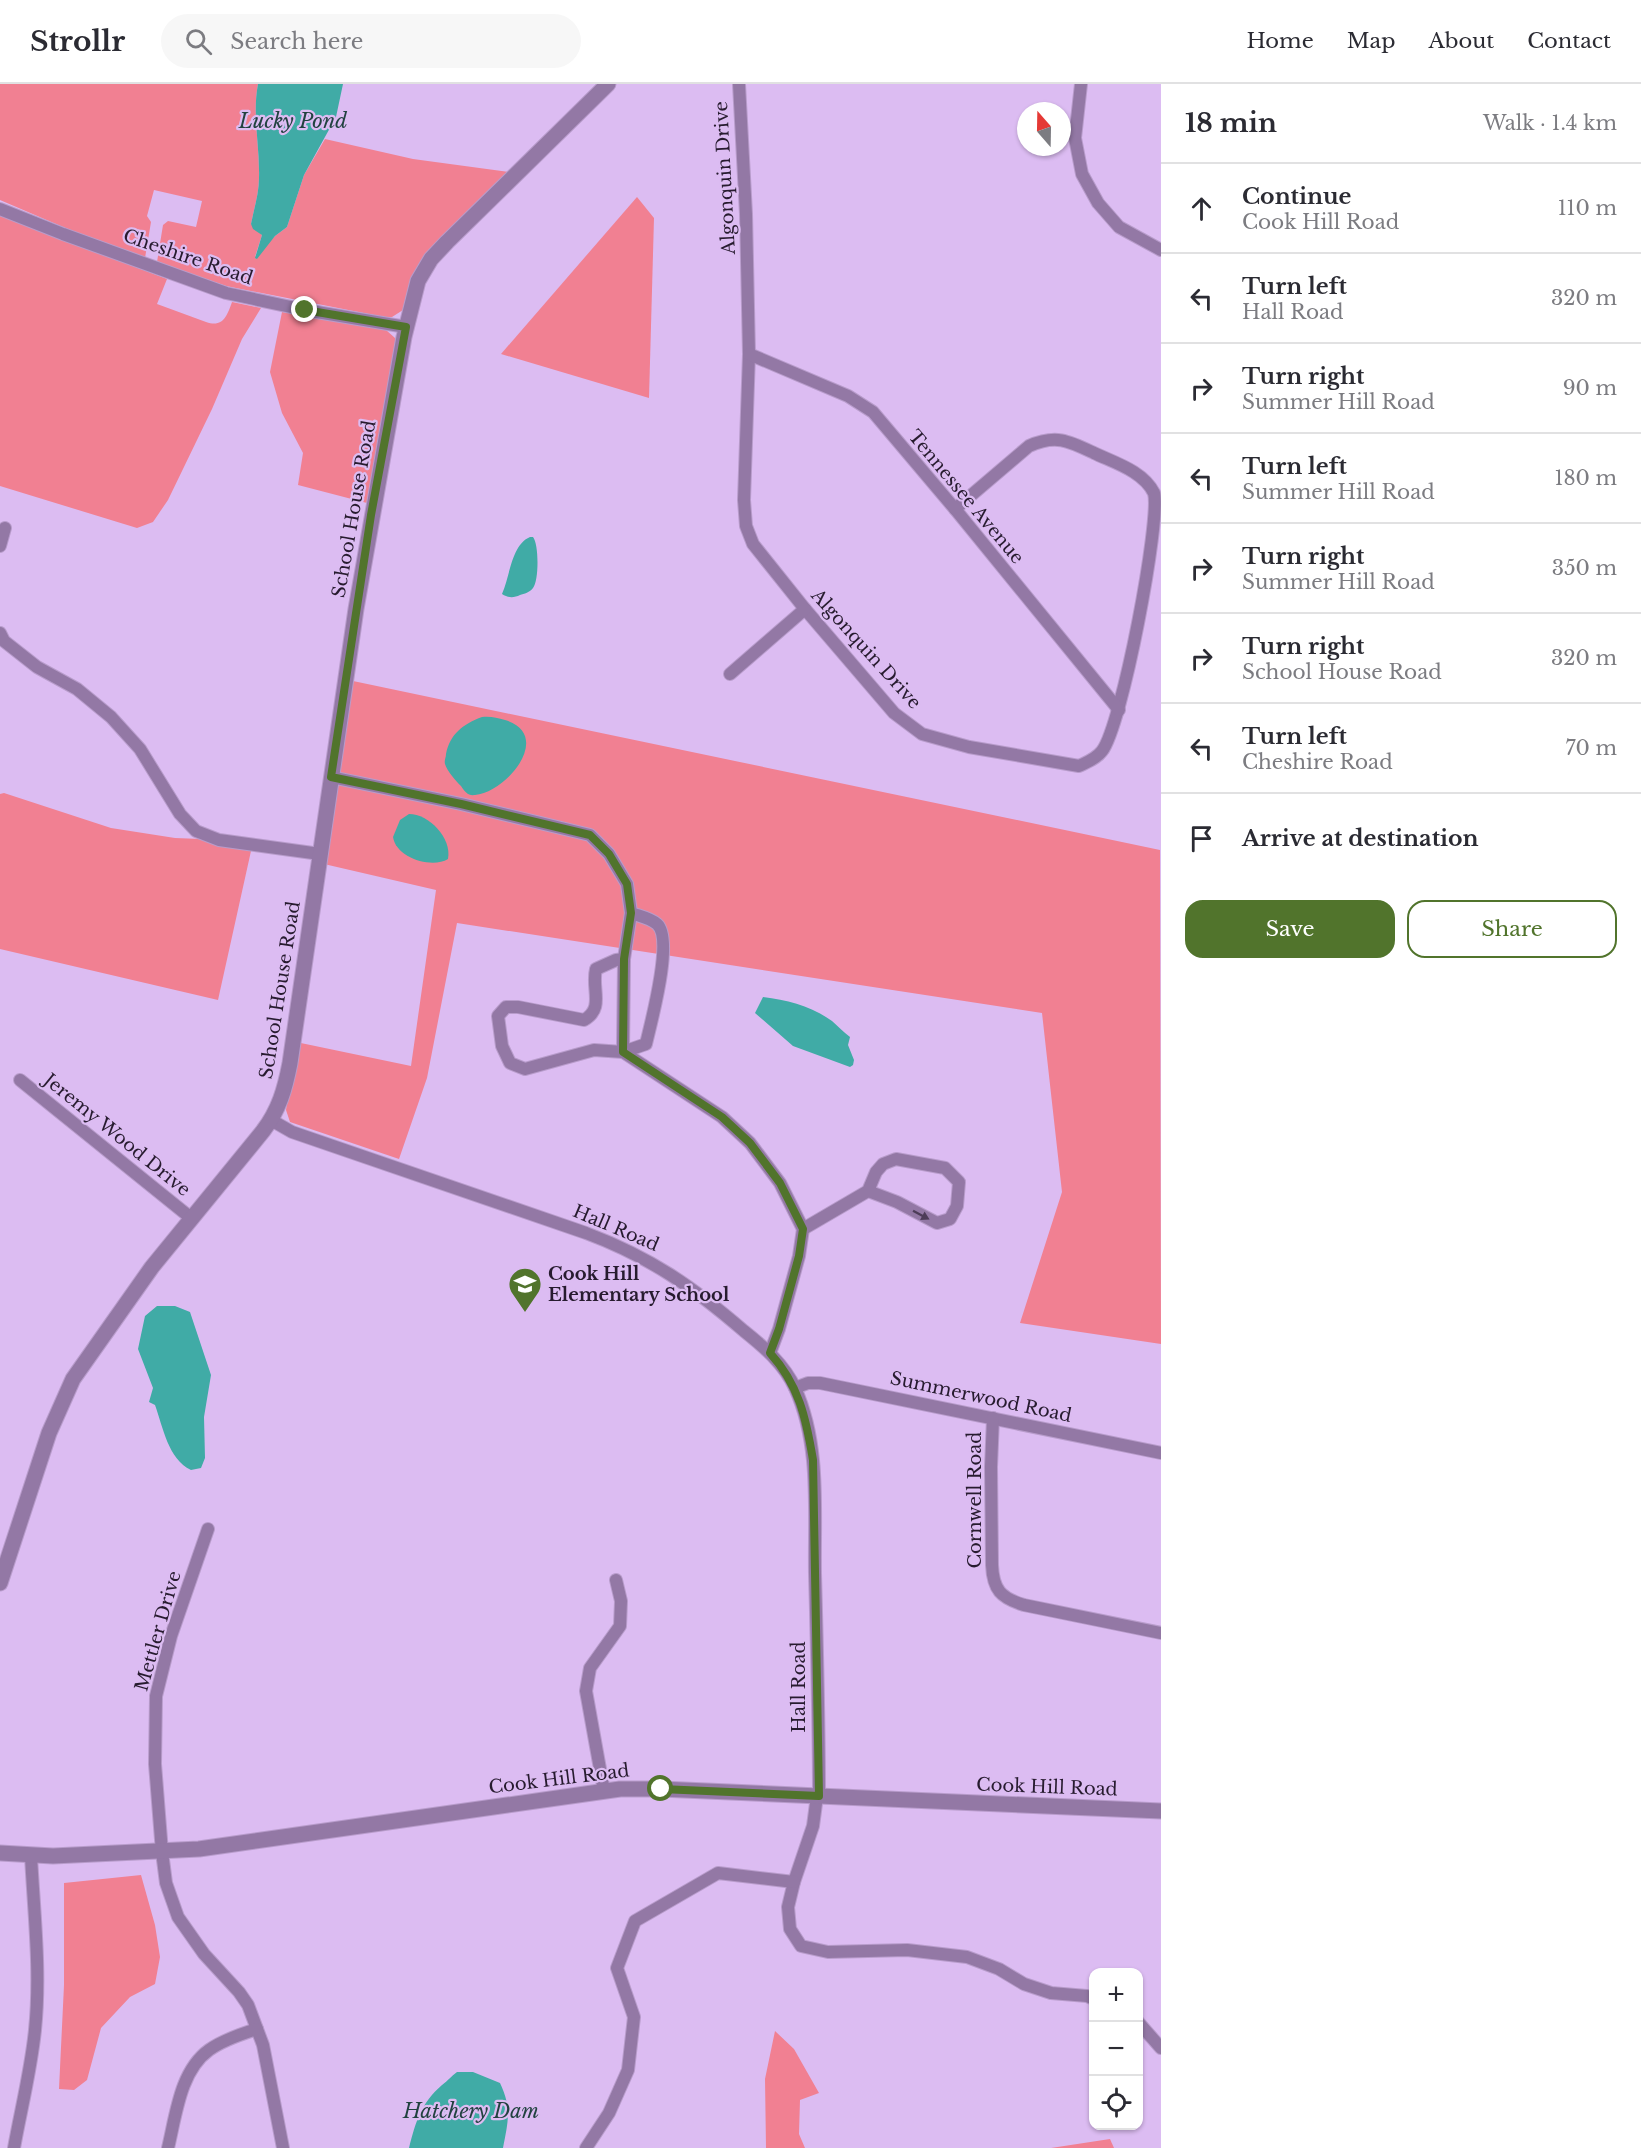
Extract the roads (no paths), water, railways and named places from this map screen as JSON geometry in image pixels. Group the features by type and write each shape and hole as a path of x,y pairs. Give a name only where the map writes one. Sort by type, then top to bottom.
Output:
{"street":[{"path":"406,327 418,281 431,259 494,194 608,84"},
{"name":"Algonquin Drive","path":"739,84 746,214 749,354 744,500 746,526 753,544 894,713 921,734 969,747 1079,766 1091,761 1101,752 1109,738 1126,686 1140,621 1157,515 1155,496 1147,482 1134,472 1075,444 1059,439 1043,440 1029,446 955,509"},
{"path":"1081,84 1075,138 1082,174 1098,203 1119,227 1161,250"},
{"name":"Cheshire Road","path":"0,209 226,293 294,308 406,327"},
{"name":"School House Road","path":"0,1583 49,1433 73,1379 146,1275 272,1120 282,1098 290,1064 371,515 406,327"},
{"name":"Tennessee Avenue","path":"749,354 848,396 873,412 1119,711"},
{"path":"0,546 5,528"},
{"path":"730,674 805,609"},
{"path":"0,633 4,641 37,667 77,689 111,717 140,749 180,814 196,831 219,840 320,854"},
{"path":"331,777 461,804 590,835 609,854 627,884 631,913 624,959 623,1052"},
{"path":"624,959 596,969 594,978 597,1006 592,1015 584,1020 518,1007 506,1007 498,1016 502,1046 510,1063 525,1069 594,1050 623,1052 646,1044 659,992 663,938 659,925 631,913"},
{"path":"623,1052 722,1117 750,1143 780,1183 803,1229 799,1256 770,1353"},
{"name":"Jeremy Wood Drive","path":"20,1080 191,1218"},
{"name":"Hall Road","path":"272,1120 292,1132 630,1250 681,1280 770,1353 783,1368 795,1388 805,1417 813,1460 818,1796 813,1826 788,1906 790,1929 801,1946 828,1952 907,1950 968,1957 999,1969 1024,1984 1051,1993 1089,1998"},
{"path":"803,1229 868,1191 876,1172 883,1164 896,1159 945,1168 959,1182 957,1206 950,1219 937,1223 897,1202 868,1191"},
{"name":"Summerwood Road","path":"795,1388 808,1383 820,1383 1161,1453"},
{"name":"Cornwell Road","path":"993,1418 992,1565 997,1589 1007,1600 1024,1605 1161,1633"},
{"name":"Mettler Drive","path":"208,1529 171,1636 156,1696 155,1772 162,1852 166,1882 178,1917 204,1954 248,2005 263,2045 283,2148"},
{"path":"604,1791 586,1691 590,1668 620,1626 621,1601 616,1580"},
{"name":"Cook Hill Road","path":"0,1853 31,1856 162,1852 254,1842 604,1791 661,1789 1161,1811"},
{"path":"14,2148 32,2057 36,2008 36,1952 31,1856"},
{"path":"586,2148 609,2113 628,2070 634,2017 617,1968 635,1921 718,1873 794,1882"},
{"path":"1143,2028 1161,2048"},
{"path":"168,2148 185,2080 198,2060 210,2049 257,2029"}],"water":[{"name":"Lucky Pond","path":"258,84 343,84 336,117 304,175 287,227 275,236 257,259 255,258 262,235 253,229 251,224 259,184 256,119"},
{"path":"533,537 535,541 537,554 535,584 525,593 513,597 506,596 502,594 515,554 524,541"},
{"path":"482,717 505,720 519,727 525,738 525,750 520,762 500,784 487,792 470,795 450,773 445,760 454,735 469,723"},
{"path":"409,814 424,818 438,829 446,843 448,859 433,863 424,862 401,851 393,837 400,820"},
{"path":"763,997 799,1004 832,1021 850,1037 848,1045 854,1060 853,1065 850,1067 793,1046 755,1013"},
{"path":"157,1306 175,1306 190,1312 211,1375 204,1417 205,1458 201,1468 191,1470 177,1458 167,1442 155,1405 149,1402 153,1388 138,1349 145,1316"},
{"name":"Hatchery Dam","path":"457,2072 473,2072 500,2083 508,2108 503,2148 409,2148 424,2106 435,2092"}],"place":[{"name":"Cook Hill Elementary School","path":"525,1313"}]}
